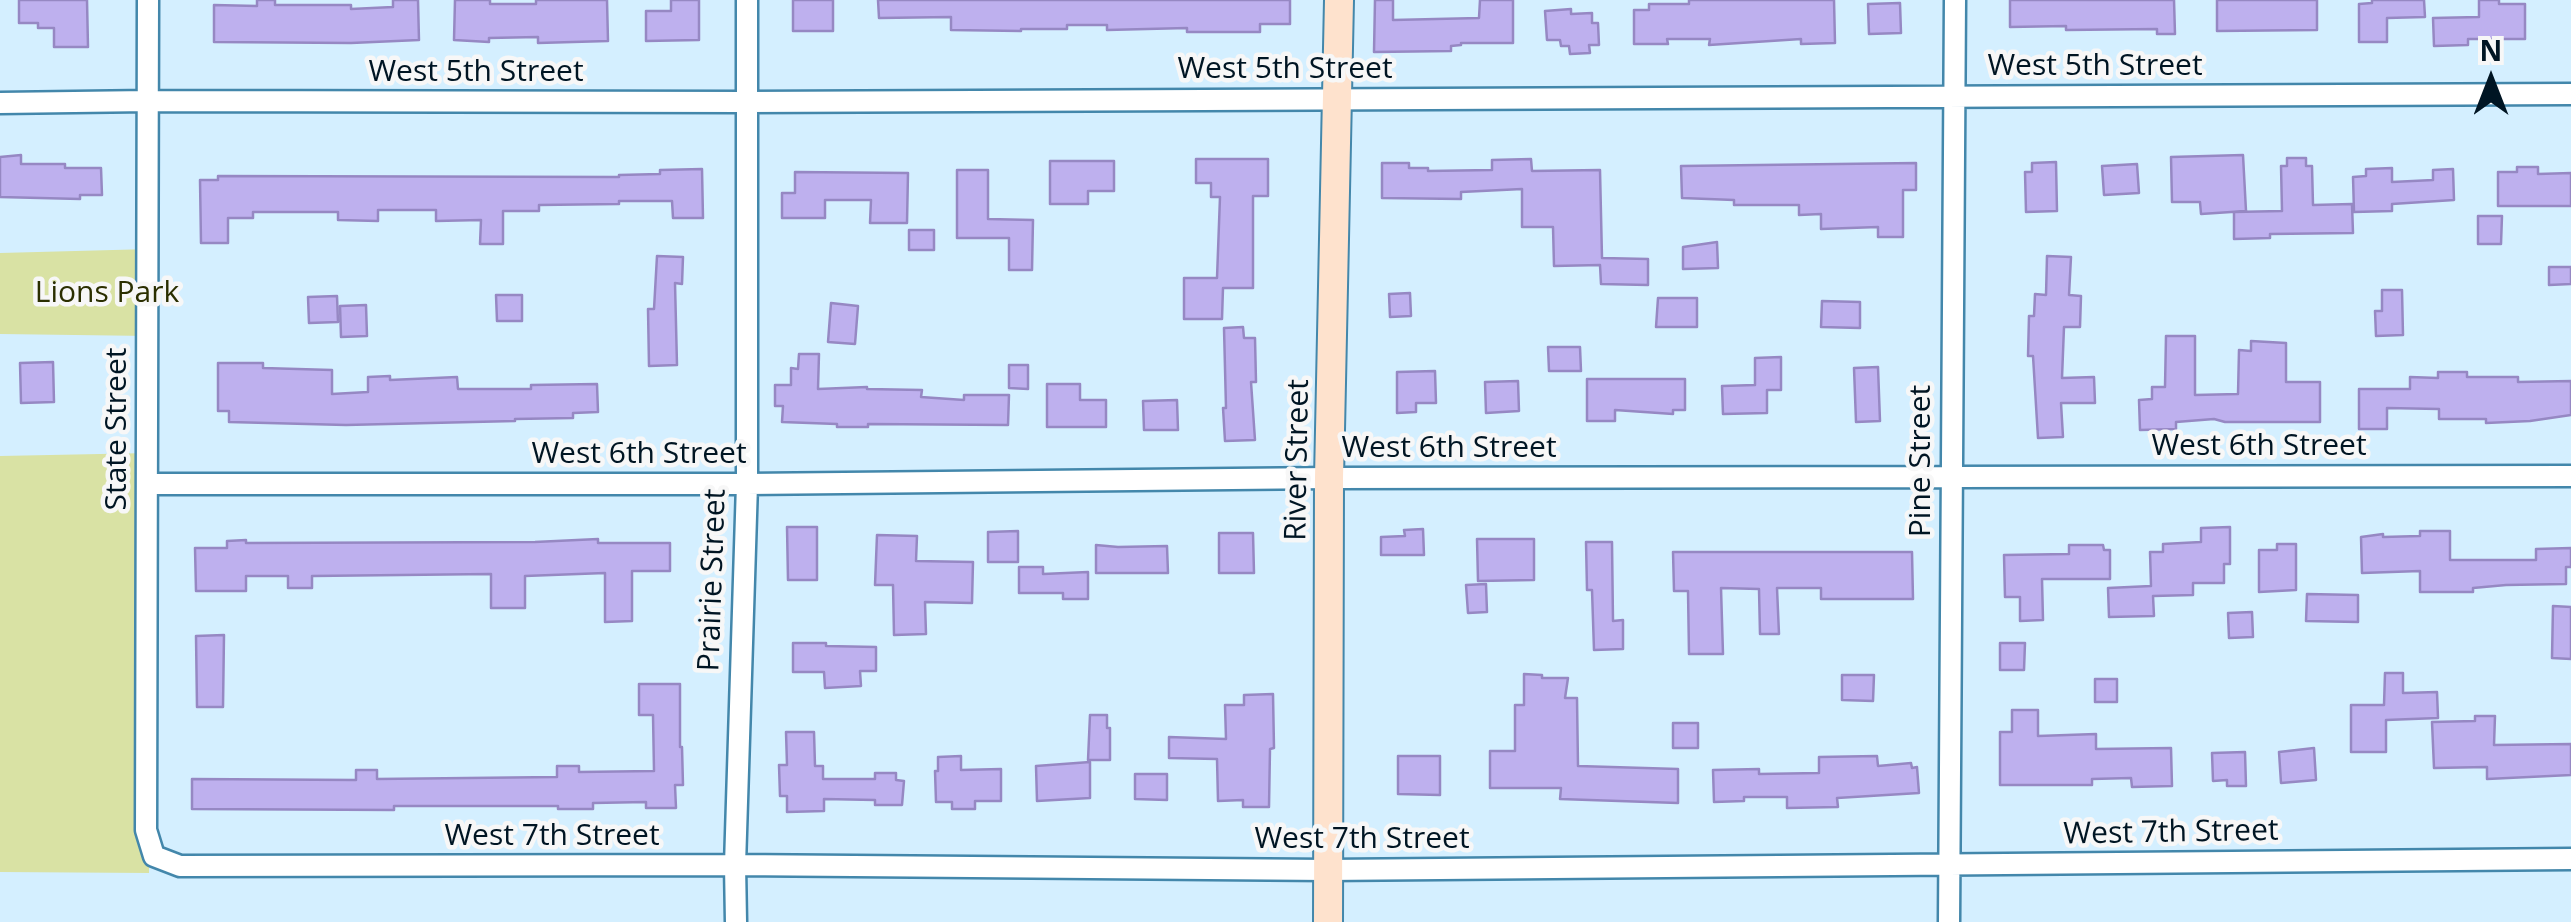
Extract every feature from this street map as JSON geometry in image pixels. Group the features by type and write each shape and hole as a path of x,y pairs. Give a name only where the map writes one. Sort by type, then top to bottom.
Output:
{"street":[{"name":"State Street","path":"148,0 146,830 154,856"},
{"name":"Prairie Street","path":"736,922 747,484 747,0"},
{"name":"River Street","path":"1328,922 1329,478 1339,0"},
{"name":"Pine Street","path":"1949,922 1955,0"},
{"name":"West 5th Street","path":"0,103 2571,94"},
{"name":"West 6th Street","path":"147,484 2571,476"},
{"name":"West 7th Street","path":"154,856 180,866 1327,870 2571,859"}],"green space":[{"name":"Lions Park","path":"151,249 150,336 0,334 0,253"},
{"path":"150,453 149,873 0,872 0,456"}],"building":[{"path":"19,0 87,0 88,47 54,47 54,28 19,23"},
{"path":"257,0 275,0 275,5 351,5 351,9 393,7 393,0 418,0 419,40 214,42 214,5 257,6"},
{"path":"455,0 536,4 536,0 607,0 608,41 538,43 538,37 489,38 489,42 454,40"},
{"path":"671,0 699,0 699,40 646,41 646,11 671,11"},
{"path":"793,0 833,0 833,31 793,31"},
{"path":"878,0 1290,0 1290,24 1260,24 1260,32 1187,32 1187,28 1107,30 1107,25 1021,31 951,30 951,17 879,18"},
{"path":"1375,0 1393,0 1393,20 1479,18 1480,0 1513,0 1513,43 1461,43 1451,46 1451,51 1374,52"},
{"path":"1689,0 1834,0 1835,43 1801,44 1801,39 1709,45 1710,39 1667,39 1668,44 1634,44 1634,10 1649,10 1649,4 1689,4"},
{"path":"2010,0 2174,0 2175,34 2157,34 2157,29 2010,27"},
{"path":"2217,0 2317,0 2317,30 2217,31"},
{"path":"2372,0 2424,0 2425,17 2387,18 2387,42 2359,42 2359,4"},
{"path":"2479,0 2525,4 2525,39 2468,39 2468,45 2434,46 2433,18 2479,17"},
{"path":"1900,3 1901,33 1869,34 1868,4"},
{"path":"1571,9 1571,14 1592,13 1592,23 1598,23 1599,45 1589,45 1590,53 1570,54 1569,46 1561,46 1560,40 1547,40 1545,11"},
{"path":"21,155 21,164 101,168 102,195 80,195 80,199 0,197 0,157"},
{"path":"2243,155 2246,211 2201,214 2200,202 2172,202 2171,157"},
{"path":"2287,158 2306,158 2306,166 2312,166 2313,205 2352,204 2353,233 2270,234 2270,238 2234,239 2234,212 2282,211 2281,166 2287,166"},
{"path":"1196,159 1268,159 1268,196 1253,196 1253,288 1223,288 1222,319 1184,319 1184,278 1217,278 1220,197 1211,197 1211,183 1196,183"},
{"path":"1531,159 1532,171 1600,170 1602,258 1648,259 1648,285 1601,284 1600,265 1554,266 1553,227 1522,227 1522,189 1461,192 1461,199 1382,198 1382,163 1409,163 1409,168 1428,171 1492,170 1492,160"},
{"path":"1050,161 1114,161 1114,191 1088,191 1088,204 1050,204"},
{"path":"2056,162 2057,211 2026,212 2025,172 2032,172 2032,163"},
{"path":"1916,163 1916,190 1903,190 1903,237 1878,237 1878,227 1821,229 1821,214 1799,215 1799,205 1734,205 1734,200 1682,198 1681,166"},
{"path":"2137,164 2139,193 2104,195 2102,166"},
{"path":"2517,167 2538,167 2538,174 2571,173 2571,206 2498,206 2498,172 2517,172"},
{"path":"2392,168 2392,182 2433,180 2433,170 2453,169 2454,200 2392,204 2392,211 2354,212 2353,177 2366,176 2366,169"},
{"path":"702,169 703,218 673,218 672,201 539,205 539,211 503,211 503,244 480,244 481,220 436,221 436,210 378,210 378,221 338,220 338,212 253,212 253,218 228,218 228,243 201,243 200,180 218,180 218,176 619,177 660,174 660,170"},
{"path":"957,170 988,170 988,219 1033,220 1032,270 1009,270 1009,238 957,238"},
{"path":"795,172 908,173 907,223 870,223 871,200 825,200 825,218 782,218 782,193 795,193"},
{"path":"2478,216 2502,216 2501,244 2478,244"},
{"path":"909,230 934,230 934,250 909,250"},
{"path":"1717,242 1718,268 1683,269 1683,247"},
{"path":"657,256 683,257 682,284 675,283 677,365 649,366 648,309 654,309"},
{"path":"2047,256 2071,257 2069,295 2081,296 2080,327 2064,327 2062,378 2094,377 2095,403 2061,403 2063,437 2038,438 2033,356 2028,356 2029,316 2034,316 2035,294 2046,295"},
{"path":"2549,267 2571,267 2571,284 2549,285"},
{"path":"2382,290 2402,290 2403,335 2376,336 2375,311 2382,311"},
{"path":"1410,293 1411,316 1390,317 1389,294"},
{"path":"496,295 522,295 522,321 497,321"},
{"path":"337,296 338,322 309,323 308,297"},
{"path":"1658,298 1697,298 1697,327 1656,327"},
{"path":"1822,301 1860,302 1860,328 1821,327"},
{"path":"831,303 858,306 855,344 828,342"},
{"path":"366,305 367,336 341,337 340,306"},
{"path":"1243,327 1244,338 1255,338 1256,382 1251,382 1255,440 1225,441 1224,328"},
{"path":"2166,336 2195,336 2195,395 2238,394 2239,350 2251,351 2251,341 2286,343 2286,382 2320,382 2320,422 2214,419 2176,422 2176,429 2140,430 2139,400 2152,399 2152,387 2165,387"},
{"path":"1548,347 1580,347 1581,371 1549,371"},
{"path":"799,354 819,354 818,389 922,390 921,397 964,400 964,395 1009,395 1008,425 837,427 782,422 783,406 775,406 775,385 791,385 791,368 798,369"},
{"path":"1781,357 1781,390 1767,390 1767,413 1723,414 1722,386 1755,385 1755,358"},
{"path":"53,362 54,402 21,403 20,363"},
{"path":"218,363 332,370 332,394 368,392 368,377 390,376 390,380 457,377 458,389 597,384 598,412 573,413 573,418 515,421 346,425 229,422 229,411 218,411"},
{"path":"1009,365 1028,365 1028,389 1009,388"},
{"path":"1878,367 1880,421 1856,422 1854,368"},
{"path":"1435,371 1436,403 1416,403 1416,412 1397,413 1397,372"},
{"path":"2438,372 2467,372 2467,377 2518,377 2518,382 2571,381 2571,415 2486,423 2486,419 2439,419 2439,409 2387,408 2387,429 2359,429 2359,389 2410,389 2410,377 2438,378"},
{"path":"1587,379 1685,379 1685,410 1673,410 1673,414 1615,410 1615,421 1587,421"},
{"path":"1518,381 1519,411 1486,413 1485,382"},
{"path":"1047,384 1080,384 1080,400 1106,400 1106,427 1047,427"},
{"path":"1177,400 1178,430 1144,430 1143,401"},
{"path":"787,527 817,527 817,580 788,580"},
{"path":"2230,527 2230,564 2224,564 2224,583 2193,583 2193,595 2153,596 2154,616 2109,617 2108,588 2151,586 2150,552 2163,552 2163,544 2201,542 2201,528"},
{"path":"1423,529 1424,555 1381,555 1381,537 1405,536 1404,530"},
{"path":"1018,531 1018,562 988,562 988,532"},
{"path":"2420,531 2450,531 2450,560 2536,560 2536,549 2571,548 2566,584 2420,592 2420,571 2362,573 2361,537 2420,536"},
{"path":"1219,533 1253,533 1254,573 1219,573"},
{"path":"877,535 917,536 916,561 973,562 972,603 925,602 926,634 894,635 893,585 875,585"},
{"path":"598,539 598,543 670,543 670,571 632,571 632,621 605,622 605,573 525,576 525,608 491,608 491,574 312,576 312,588 288,588 288,576 246,576 246,591 196,591 195,548 227,548 227,541"},
{"path":"1477,539 1534,539 1534,580 1478,581"},
{"path":"1586,542 1612,542 1613,621 1623,620 1623,649 1594,650"},
{"path":"2277,544 2296,544 2296,590 2259,592 2259,550 2277,550"},
{"path":"1096,545 1167,546 1168,573 1096,573"},
{"path":"2069,545 2103,545 2104,550 2110,550 2110,579 2042,579 2043,620 2020,621 2020,597 2005,597 2004,555 2069,554"},
{"path":"1673,552 1912,552 1913,599 1821,599 1821,588 1777,588 1779,634 1760,634 1759,589 1721,588 1723,654 1689,654 1688,591 1674,591"},
{"path":"1019,567 1043,567 1043,574 1088,572 1088,599 1063,599 1063,593 1019,593"},
{"path":"1486,584 1487,612 1468,613 1466,585"},
{"path":"2307,594 2358,595 2358,622 2306,621"},
{"path":"2553,606 2571,607 2571,659 2552,658"},
{"path":"2252,612 2253,637 2229,638 2228,613"},
{"path":"224,635 223,707 197,707 196,636"},
{"path":"793,643 876,647 876,671 860,671 861,686 825,688 824,672 793,672"},
{"path":"2000,643 2025,643 2024,670 2000,670"},
{"path":"2385,673 2403,673 2403,693 2437,692 2438,718 2386,720 2386,752 2351,752 2351,705 2384,705"},
{"path":"1524,674 1568,678 1565,698 1577,698 1578,766 1678,769 1678,803 1560,799 1561,788 1490,788 1490,751 1515,751 1515,705 1524,705"},
{"path":"1842,675 1874,675 1873,701 1842,700"},
{"path":"2095,679 2117,679 2117,702 2095,702"},
{"path":"639,684 680,684 683,785 675,785 676,808 646,808 646,802 593,803 593,809 192,809 192,779 356,780 356,770 377,770 377,779 557,777 557,766 579,766 579,772 654,771 653,715 639,715"},
{"path":"1273,694 1269,807 1243,807 1243,800 1218,801 1217,759 1169,758 1169,737 1226,739 1225,705 1244,705 1244,695"},
{"path":"2012,710 2038,710 2038,736 2096,734 2096,749 2171,748 2172,786 2132,787 2131,778 2092,779 2092,785 2000,785 2000,732 2012,732"},
{"path":"1090,715 1107,715 1110,760 1088,760"},
{"path":"2475,716 2495,716 2494,745 2571,744 2571,775 2487,779 2487,767 2434,768 2432,722 2475,721"},
{"path":"1673,723 1698,723 1698,748 1673,748"},
{"path":"786,732 814,732 815,766 823,766 823,779 875,779 875,773 896,773 896,780 904,781 902,805 824,799 824,811 787,812 787,796 780,796 779,765 787,765"},
{"path":"2314,748 2316,780 2281,783 2279,752"},
{"path":"2245,752 2246,786 2227,786 2227,780 2213,781 2212,753"},
{"path":"961,756 961,770 1001,769 1001,801 975,801 975,809 952,809 952,802 936,802 938,757"},
{"path":"1398,756 1440,756 1440,795 1398,794"},
{"path":"1877,756 1878,766 1911,763 1912,768 1917,767 1919,793 1837,798 1838,807 1787,808 1787,797 1714,802 1713,770 1819,773 1819,757"},
{"path":"1090,762 1090,798 1037,801 1036,766"},
{"path":"1135,774 1167,774 1167,800 1135,799"}]}
